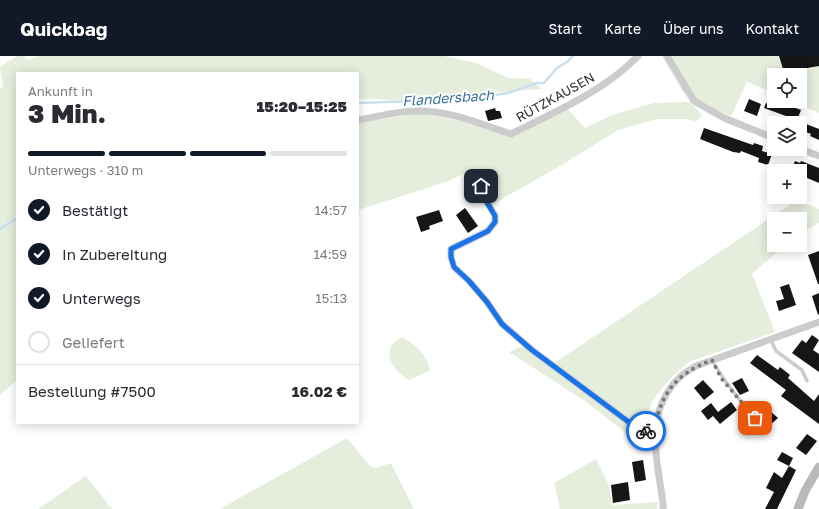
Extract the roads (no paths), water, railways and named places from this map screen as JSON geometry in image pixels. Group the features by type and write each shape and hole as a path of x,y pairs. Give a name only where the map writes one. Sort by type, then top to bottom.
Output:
{"street":[{"name":"RÜTZKAUSEN","path":"359,120 415,111 434,112 478,123 511,134 577,101 621,72 638,56"},
{"path":"667,56 694,101 724,118 767,135"},
{"path":"807,152 819,156"},
{"path":"481,186 485,199 495,216 495,222 488,231 451,249 451,257 454,267 469,281 487,302 502,324 522,342 630,423 646,431 654,433"},
{"path":"662,509 663,503 654,433 657,417 670,389 681,376 696,366 819,322"},
{"path":"798,509 805,491 819,467"}],"lane":[{"path":"771,340 776,350 802,370 807,381"},
{"path":"712,360 721,378 746,409 764,427"}],"waterway":[{"name":"Flandersbach","path":"359,103 469,99 508,93 537,83 544,83 557,68 573,56"},
{"name":"Flandersbach","path":"0,229 16,219"}]}
